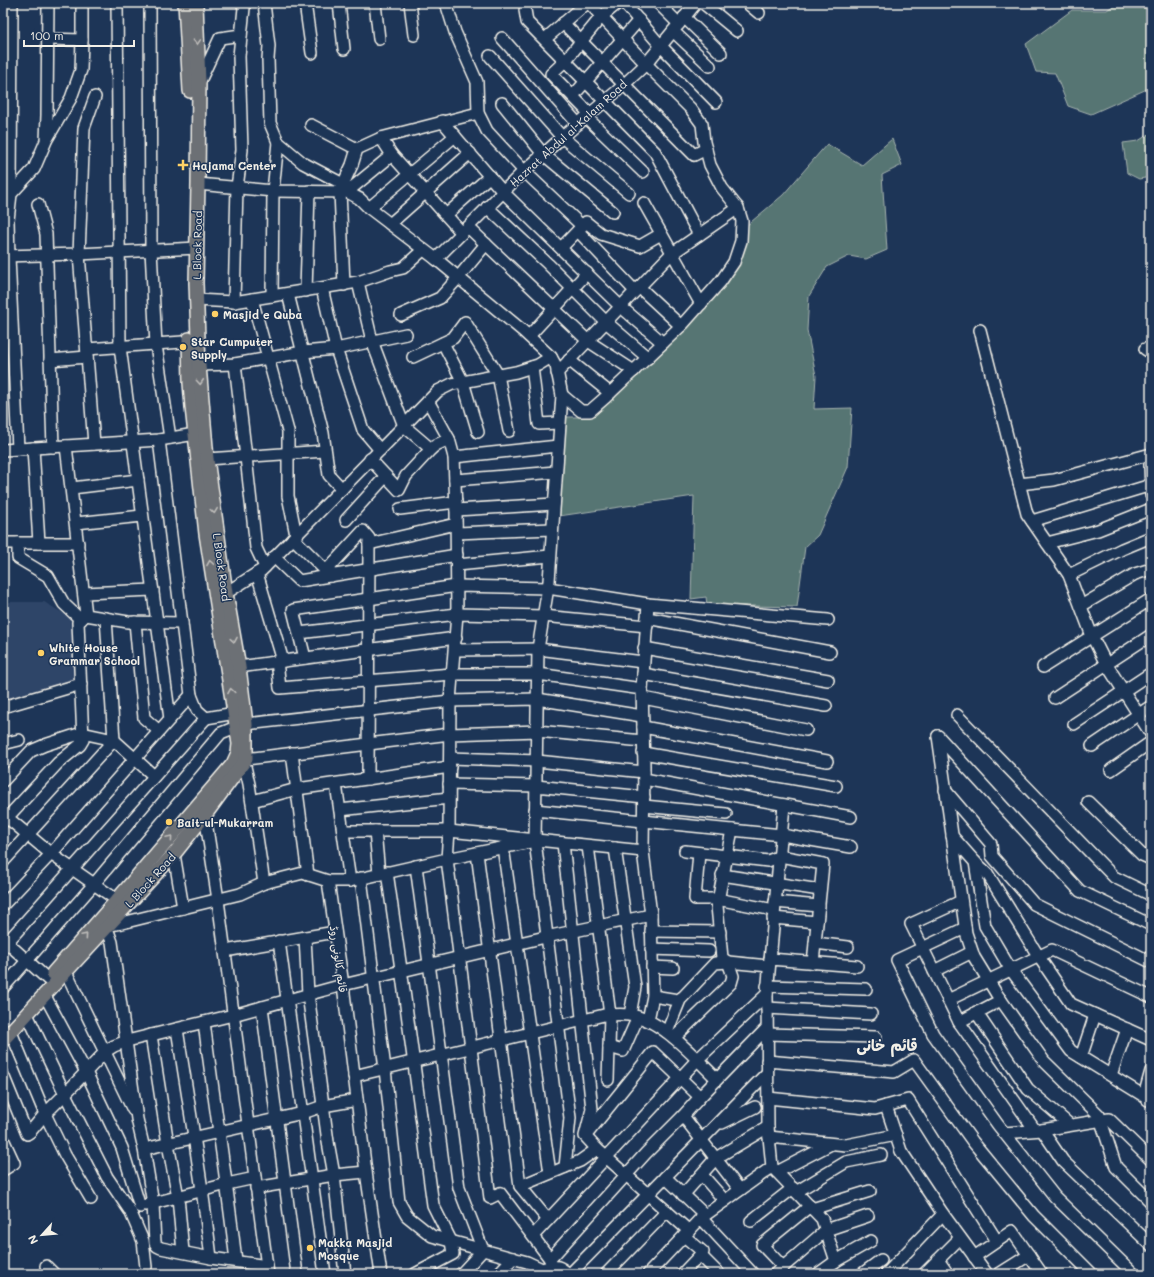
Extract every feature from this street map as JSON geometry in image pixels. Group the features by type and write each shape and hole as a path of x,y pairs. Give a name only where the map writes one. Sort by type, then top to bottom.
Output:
{"main road":[{"name":"L Block Road","path":"6,1033 28,1014 48,986 66,972 105,925 233,764 238,753 241,725 238,666 207,459 199,364 193,341 191,94 185,3"},
{"name":"L Block Road","path":"122,904 174,854 205,815 245,760 247,744 241,725 235,713 206,534 190,383 196,300 193,248 198,184 196,3"},
{"name":"L Block Road","path":"6,1033 105,925"}],"street":[{"path":"12,3 7,150 11,194 6,257 18,449"},
{"path":"46,141 48,3"},
{"path":"11,194 34,169 46,141 71,98 81,70 82,3"},
{"path":"117,3 120,348 170,719"},
{"path":"150,3 151,250 156,345 182,623 191,695 197,710 206,718"},
{"path":"234,302 237,187 242,150 239,56 244,8 242,3"},
{"path":"264,3 270,46 268,59 270,123 278,142 303,163 360,199 369,208 436,259 552,356 557,373 562,395 548,588 538,649 536,810 534,841 570,1118 565,1167"},
{"path":"305,3 312,53"},
{"path":"339,3 344,49"},
{"path":"375,3 379,39"},
{"path":"410,3 414,35"},
{"path":"446,3 455,32 477,82 478,112 487,131 637,289 682,326"},
{"path":"545,39 588,3 691,109 702,124 710,166 722,188 738,208 742,221 741,241 734,262 721,280 682,326 590,410 581,411 562,395"},
{"path":"658,3 679,24 710,66"},
{"path":"697,3 738,31"},
{"name":"Hazrat Abdul al-Kalam Road","path":"436,259 524,171 646,64 697,3"},
{"path":"747,3 759,13"},
{"path":"584,118 573,96 552,74 566,60 601,17 625,4 661,46 716,102"},
{"path":"524,10 528,22 655,152 699,235"},
{"path":"573,96 639,20"},
{"path":"563,23 694,156 706,149"},
{"path":"679,24 721,53"},
{"path":"198,83 220,38 241,35"},
{"path":"502,38 584,118 643,172"},
{"path":"48,39 82,40"},
{"path":"490,56 562,137 629,193"},
{"path":"94,97 84,128 79,254 94,444"},
{"path":"502,103 544,154 613,212"},
{"path":"344,285 343,189 357,149 380,138 478,112"},
{"path":"442,121 503,192 620,306 663,343"},
{"path":"311,125 357,149"},
{"path":"369,208 456,136"},
{"path":"380,138 392,155 446,215 486,244 588,341 634,371"},
{"path":"272,296 273,191 278,142"},
{"path":"390,224 470,154"},
{"path":"198,184 273,191 343,189 392,155"},
{"path":"446,215 490,176"},
{"path":"306,291 310,191"},
{"path":"644,203 701,304"},
{"path":"38,204 46,234 53,447"},
{"path":"487,207 573,288 606,322 648,358"},
{"path":"557,373 672,253 738,208"},
{"path":"561,248 586,222 601,234 640,246 662,234"},
{"path":"401,315 440,298 486,244"},
{"path":"6,257 193,248"},
{"path":"196,300 234,302 358,282 403,268 423,250"},
{"path":"529,336 587,273"},
{"path":"358,282 372,341 404,426 431,449"},
{"path":"322,288 336,349 363,430 380,450"},
{"path":"288,294 323,433 330,475 342,489"},
{"path":"252,299 288,431 288,496 295,536 328,573"},
{"path":"413,356 453,338 465,322 498,375 509,431"},
{"path":"980,330 1027,514 1069,575 1092,636 1107,664 1151,734"},
{"path":"199,364 235,364 303,352 336,349 406,334"},
{"path":"50,360 120,348 193,341"},
{"path":"443,343 463,382 478,432"},
{"path":"226,593 261,570 438,391 452,384 516,372 538,365 552,356"},
{"path":"569,360 610,393"},
{"path":"235,364 256,548 280,661 280,688 452,674 538,674 642,693 806,730"},
{"path":"532,367 539,424 560,422"},
{"path":"428,401 449,440 454,457 457,529 457,614 450,701 450,784 447,859 490,1198 500,1193 532,1236 545,1267"},
{"path":"3,450 132,442 195,434"},
{"path":"370,460 399,490 406,476 431,449 436,445 449,440"},
{"path":"66,446 84,593 84,618"},
{"path":"454,457 558,446"},
{"path":"33,448 39,543"},
{"path":"207,459 326,451"},
{"path":"1019,484 1054,480 1151,454"},
{"path":"1151,460 1151,495"},
{"path":"455,480 556,472"},
{"path":"346,520 386,476"},
{"path":"72,488 138,480"},
{"path":"1032,521 1151,484"},
{"path":"400,509 554,504"},
{"path":"1047,543 1098,530 1151,509"},
{"path":"76,523 142,516"},
{"path":"369,544 457,529 552,529"},
{"path":"328,573 363,531 369,538 368,779"},
{"path":"1069,575 1122,549 1151,537"},
{"path":"18,543 18,558 48,576 64,604 84,618"},
{"path":"3,544 78,543"},
{"path":"274,557 299,581 328,573 457,560 550,556"},
{"path":"1081,606 1135,574 1151,569"},
{"path":"305,658 293,610 457,586 548,588 648,604 828,620"},
{"path":"84,593 153,590"},
{"path":"1043,667 1151,599"},
{"path":"609,1047 623,1051 639,1017 653,996 650,915 643,851 644,776 642,674 648,604"},
{"path":"299,633 457,614 543,616 647,622 830,652"},
{"path":"122,904 51,854 27,834 4,818 58,763 80,745 83,740 78,622 84,618 106,618 135,622 182,623"},
{"path":"3,862 114,740 106,618"},
{"path":"135,622 144,718 159,731"},
{"path":"1055,698 1151,635"},
{"path":"238,666 456,638"},
{"path":"644,648 828,680"},
{"path":"455,650 538,649 643,662"},
{"path":"1074,724 1151,673"},
{"path":"642,674 826,706"},
{"path":"3,707 80,684"},
{"path":"3,905 51,854 191,695"},
{"path":"3,988 94,884 222,733 241,725 450,701 537,699 827,761"},
{"path":"1092,746 1151,706"},
{"path":"146,1267 143,1241 122,1148 48,986 27,961 4,943 206,718 235,713"},
{"path":"957,715 1114,877 1151,895"},
{"path":"264,883 245,760 450,734 537,731 643,741"},
{"path":"3,781 31,751 82,733 114,740 154,776"},
{"path":"1151,925 1080,891 938,736 965,928 972,952 1001,1000 1044,1061 1100,1115 1116,1167 1151,1202"},
{"path":"3,744 19,740"},
{"path":"1111,770 1151,742"},
{"path":"292,753 308,875"},
{"path":"643,753 836,786"},
{"path":"252,801 297,789 368,779 450,763 536,761 644,776 784,805 851,817"},
{"path":"336,784 343,831 355,879 374,978 399,1202 407,1216 432,1236 545,1267 560,1267 569,1274 767,1073"},
{"path":"450,784 536,786 726,814"},
{"path":"945,790 991,844 992,856 1034,904 1151,962"},
{"path":"340,810 449,798"},
{"path":"1088,802 1142,854 1151,859"},
{"path":"784,805 767,990 769,1132 774,1169 822,1219 836,1261"},
{"path":"536,810 782,834 851,847"},
{"path":"205,815 218,900 225,950 267,1270 236,1262 161,1248 155,1243 153,1204 138,1119 112,942 105,925 122,924 218,900 240,894 264,883 303,873 328,881 355,879 534,841"},
{"path":"671,1035 731,983 733,976 728,962 722,958 717,899 732,830"},
{"path":"343,831 449,831 563,844 643,851"},
{"path":"375,831 402,971 433,1205 451,1242 454,1254 415,1274"},
{"path":"952,836 987,873 1071,1004 1151,1040"},
{"path":"563,844 592,1109 585,1136"},
{"path":"588,846 610,1015 608,1080"},
{"path":"503,847 550,1173"},
{"path":"615,848 639,1017"},
{"path":"685,851 768,861 780,856 823,864 813,963"},
{"path":"477,853 520,1186 548,1220"},
{"path":"699,853 695,899 717,899 774,910 817,922"},
{"path":"174,854 183,908"},
{"path":"975,862 985,926 1011,970 1071,1051 1149,1099 1151,1071"},
{"path":"416,866 459,1188 483,1250"},
{"path":"722,876 820,890"},
{"name":"قائم کالونی روڈ","path":"328,881 343,985 366,1172 381,1274"},
{"path":"961,901 911,924 959,1022 1038,1130 1063,1161 1151,1246"},
{"path":"774,910 819,906"},
{"path":"3,1075 27,1134 106,1051 127,1041 233,1015 343,985 547,936 650,915"},
{"path":"965,928 897,960 933,1034 1004,1132 1055,1197 1134,1274"},
{"path":"651,931 720,932"},
{"path":"225,950 335,932"},
{"path":"305,937 308,994 334,1175 345,1274"},
{"path":"279,941 325,1274"},
{"path":"815,943 848,947"},
{"path":"651,949 709,951"},
{"path":"948,1000 1052,950 1151,997"},
{"path":"934,971 972,952"},
{"path":"671,1035 681,998 714,963 813,963 857,966"},
{"path":"652,967 673,968"},
{"path":"66,972 138,1119"},
{"path":"532,1236 697,1060 767,990 866,990"},
{"path":"653,996 678,1000 681,998"},
{"path":"959,1022 1001,1000"},
{"path":"262,1007 297,1274"},
{"path":"767,1008 871,1014"},
{"path":"976,1012 1028,1089 1070,1125"},
{"path":"28,1014 65,1094 107,1177 135,1209"},
{"path":"354,1076 604,1015 610,1015 639,1017 671,1035 717,1079"},
{"path":"1082,1057 1095,1015"},
{"path":"204,1022 218,1132 227,1184 236,1262"},
{"path":"177,1029 193,1138 203,1190 211,1258"},
{"path":"1111,1076 1127,1029"},
{"path":"545,1267 627,1174 717,1079 767,1031 876,1037"},
{"path":"6,1033 65,1155 91,1199"},
{"path":"151,1035 178,1197 183,1252"},
{"path":"585,1136 653,1052 700,1097"},
{"path":"767,1061 894,1072 914,1060 973,1142 1034,1216 1092,1274"},
{"path":"768,1098 875,1109 908,1100 997,1241"},
{"path":"144,1149 303,1113 323,1106 357,1100"},
{"path":"886,1106 901,1150 943,1214 987,1274"},
{"path":"715,1127 755,1107"},
{"path":"683,1116 740,1190"},
{"path":"1004,1132 1038,1130 1109,1119 1151,1160"},
{"path":"683,1195 716,1158 769,1132 831,1144 846,1145 896,1135"},
{"path":"585,1136 597,1149 667,1211 702,1252 682,1274"},
{"path":"3,1139 14,1163 3,1170"},
{"path":"648,1274 703,1216 740,1190 774,1169 831,1144"},
{"path":"520,1186 580,1161 597,1149"},
{"path":"751,1221 794,1190 846,1162 881,1155"},
{"path":"135,1209 227,1184 285,1184 334,1175 366,1172"},
{"path":"702,1175 725,1201"},
{"path":"665,1177 703,1216 753,1274"},
{"path":"868,1216 826,1230 779,1271 762,1245 811,1207 870,1191"},
{"path":"606,1274 667,1211"},
{"path":"886,1274 943,1214"},
{"path":"974,1257 1012,1231 1042,1274"},
{"path":"924,1274 960,1238"},
{"path":"825,1272 836,1261 871,1241"},
{"path":"460,1274 483,1250"},
{"path":"700,1255 719,1274"},
{"path":"999,1274 1029,1255"},
{"path":"498,1274 513,1258"},
{"path":"862,1274 881,1260"},
{"path":"938,1260 948,1274"},
{"path":"46,1266 54,1274"}],"shaded area":[{"name":"White House Grammar School","path":"3,602 44,602 78,622 81,684 3,707"}],"green space":[{"path":"1117,3 1151,3 1151,92 1147,89 1091,114 1068,106 1055,73 1036,72 1026,44 1072,10 1107,10"},
{"path":"1151,133 1151,177 1139,179 1127,173 1123,143 1138,141"},
{"path":"892,139 902,165 882,175 887,250 866,259 849,256 827,267 809,296 807,330 816,376 814,409 852,408 848,467 818,535 805,547 797,607 707,605 706,597 691,599 694,496 559,516 562,417 581,417 593,415 666,349 717,295 740,262 745,227 783,195 827,144 862,165"}],"place":[{"name":"Hajama Center","path":"183,165"},
{"name":"Masjid e Quba","path":"215,314"},
{"name":"Star Cumputer Supply","path":"183,347"},
{"name":"White House Grammar School","path":"41,653"},
{"name":"Bait-ul-Mukarram","path":"169,822"},
{"name":"Makka Masjid Mosque","path":"310,1248"}],"district":[{"name":"قائم خانى","path":"887,1045"}]}
